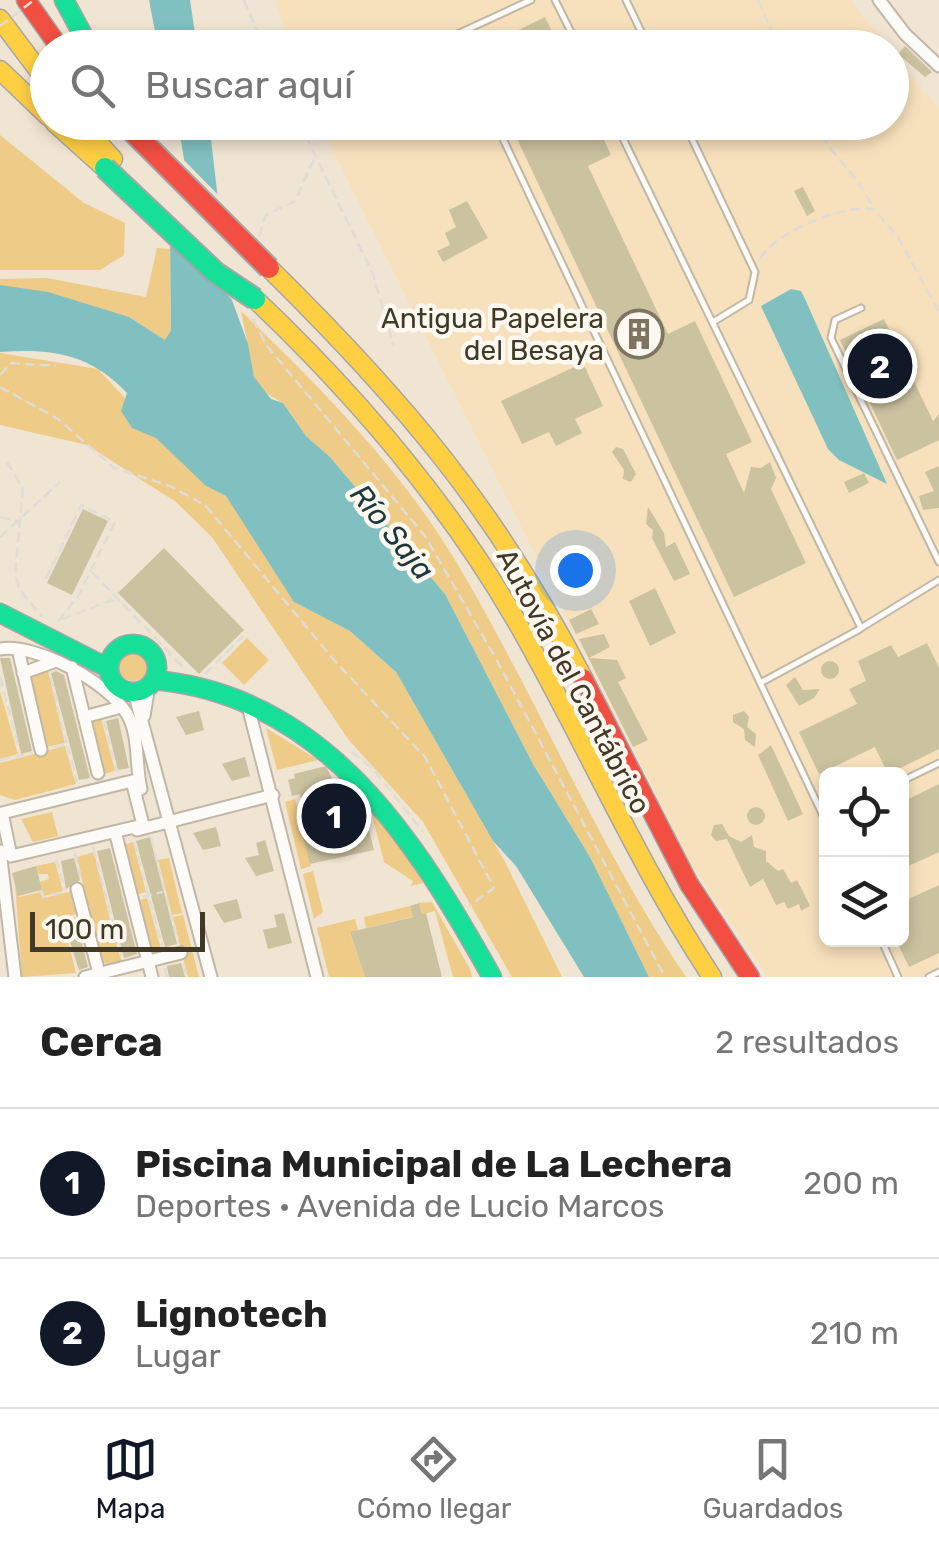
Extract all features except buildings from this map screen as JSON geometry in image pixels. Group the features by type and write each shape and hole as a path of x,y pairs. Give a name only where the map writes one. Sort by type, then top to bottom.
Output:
{"main road":[{"path":"30,0 49,30"},
{"path":"64,0 80,30"},
{"path":"0,22 30,61"},
{"path":"0,70 30,99"},
{"path":"78,140 109,164"},
{"name":"Autovía del Cantábrico","path":"92,140 109,164 254,308 360,403 460,530 516,619 650,881 712,977"},
{"name":"Autovía del Cantábrico","path":"141,140 401,400 496,526 557,629 666,845 750,977"},
{"path":"158,140 263,260"},
{"path":"0,613 76,659 113,658 139,644 143,686"},
{"path":"113,658 120,688 190,676 299,729 368,784 420,851 492,977"},
{"path":"613,812 642,879 702,977"}],"street":[{"path":"880,0 902,30"},
{"path":"909,38 939,66"},
{"path":"0,649 18,649 52,663"},
{"path":"18,649 41,750"},
{"path":"76,659 84,717 98,773"},
{"path":"23,673 76,659 143,686"},
{"path":"84,717 102,712 143,686"},
{"path":"143,686 144,720 211,977"},
{"path":"142,828 136,746 143,686"},
{"path":"247,704 317,977"},
{"path":"0,808 137,772"},
{"path":"142,828 132,781 1,816 14,858 172,821 273,795"},
{"path":"2,866 142,828"},
{"path":"116,835 152,977"},
{"path":"0,850 14,977"},
{"path":"71,890 100,973"},
{"path":"84,977 180,952"}],"lane":[{"path":"465,30 531,0"},
{"path":"556,0 570,30"},
{"path":"626,0 640,30"},
{"path":"504,140 819,805"},
{"path":"624,140 861,628"},
{"path":"693,140 755,272 749,300 712,322"},
{"path":"861,308 835,320 831,338 939,562"},
{"path":"762,682 939,580"},
{"path":"909,778 939,763"},
{"path":"884,947 898,977"},
{"path":"928,977 939,972"}],"path":[{"path":"0,22 30,0"},
{"path":"244,0 256,30"},
{"path":"758,0 771,30"},
{"path":"307,140 374,274 393,346"},
{"path":"823,140 859,179 874,209 899,239 939,312"},
{"path":"263,260 266,215 294,201 315,158"},
{"path":"755,272 772,241 856,206 874,209"},
{"path":"254,308 267,346 426,536 495,657 664,977"},
{"path":"0,375 11,363 56,366"},
{"path":"0,387 58,419 113,468 172,487 205,505 230,531 334,660 425,757 494,888 468,906"},
{"path":"6,462 23,489 15,574 20,590 52,627 91,570 116,522 81,505 46,579"},
{"path":"0,537 60,482"},
{"path":"0,517 17,522"},
{"path":"91,570 190,676 243,636"},
{"path":"61,619 118,598"},
{"path":"52,663 67,744"},
{"path":"0,677 20,756"},
{"path":"102,712 118,778"},
{"path":"142,828 165,891 187,977"},
{"path":"142,828 148,895 164,956"},
{"path":"92,842 124,966"},
{"path":"54,852 71,890"},
{"path":"133,899 165,891"},
{"path":"90,939 115,932"}],"shaded area":[{"path":"275,0 851,0 875,30 285,30"},
{"path":"909,73 939,109 939,977 768,977 690,863 328,140 909,140"},
{"path":"0,135 84,203 125,223 124,255 100,270 0,270"},
{"path":"157,248 170,249 171,330 165,340 129,317 0,296 0,279 47,278 146,297"},
{"path":"241,311 358,431 436,530 487,616 624,877 686,977 649,977 590,857 533,764 445,594 330,457 306,436 283,403 261,390 254,377"},
{"path":"0,353 98,369 206,486 226,496 294,602 350,631 396,672 505,862 562,977 512,977 423,822 348,739 212,537 176,502 87,445 0,425"},
{"path":"247,638 269,660 244,685 222,663"},
{"path":"133,651 143,656 148,666 143,676 133,681 123,676 118,666 123,656"},
{"path":"48,671 65,743 46,747 30,677"},
{"path":"0,691 18,754 0,759"},
{"path":"101,718 115,771 103,774 91,723"},
{"path":"266,728 318,760 277,770"},
{"path":"65,746 76,784 15,800 0,795 0,763"},
{"path":"348,781 392,831 423,883 411,886 413,881 384,862 370,807 358,795 351,796"},
{"path":"295,799 311,866 301,869 285,802"},
{"path":"52,812 58,836 33,842 21,819"},
{"path":"133,842 146,892 136,895 124,845"},
{"path":"94,852 113,932 95,937 77,857"},
{"path":"169,858 182,913 172,915 158,860"},
{"path":"55,862 63,891 44,896 40,882 49,879 48,874 38,874 36,866"},
{"path":"313,871 323,912 314,919 303,874"},
{"path":"15,883 19,897 41,892 43,898 73,891 80,913 62,918 76,973 22,977"},
{"path":"147,898 161,949 151,952 138,901"},
{"path":"432,902 472,977 453,977 435,911 366,928 364,917 410,906 413,915 422,913 419,903"},
{"path":"183,915 199,977 188,977 173,917"},
{"path":"355,919 358,930 350,933 365,977 329,977 317,928"},
{"path":"113,934 122,962 109,965 101,961 95,939"}],"water":[{"path":"149,0 190,0 194,30 155,30"},
{"name":"Río Saja","path":"181,140 211,140 229,292 248,344 254,377 271,399 283,403 306,436 330,457 445,594 533,764 590,857 649,977 584,977 516,866 493,841 396,672 350,631 294,602 226,496 206,486 156,438 132,428 121,411 127,393 99,370 69,356 36,351 0,352 0,285 48,292 129,317 165,340 171,330 170,238 186,171"},
{"path":"791,289 801,291 806,301 887,484 839,460 828,449 761,306"}],"pier":[{"path":"179,155 227,204 231,275 238,305 165,238 168,202 180,170"}],"traffic: fast":[{"path":"64,0 80,30"},
{"path":"105,168 216,273 255,299"},
{"path":"0,613 108,668"},
{"path":"133,644 150,651 157,668 150,685 133,692 116,685 109,668 116,651 133,644"},
{"path":"154,680 215,691 268,714 316,745 359,783 397,827 431,875 492,977"}],"traffic: slow":[{"path":"0,19 30,59"},
{"path":"0,70 30,99"},
{"path":"74,140 105,168"},
{"path":"96,140 113,159"},
{"path":"269,268 362,364 444,459 516,561 583,678"},
{"path":"255,299 328,372 396,449 487,573 539,662 659,889 712,977"}],"traffic: jam":[{"path":"26,0 47,30"},
{"path":"141,140 269,268"},
{"path":"583,678 689,884 750,977"}],"place":[{"name":"Antigua Papelera del Besaya","path":"639,334"},
{"name":"Lignotech","path":"880,366"},
{"name":"Piscina Municipal de La Lechera","path":"334,816"}]}
